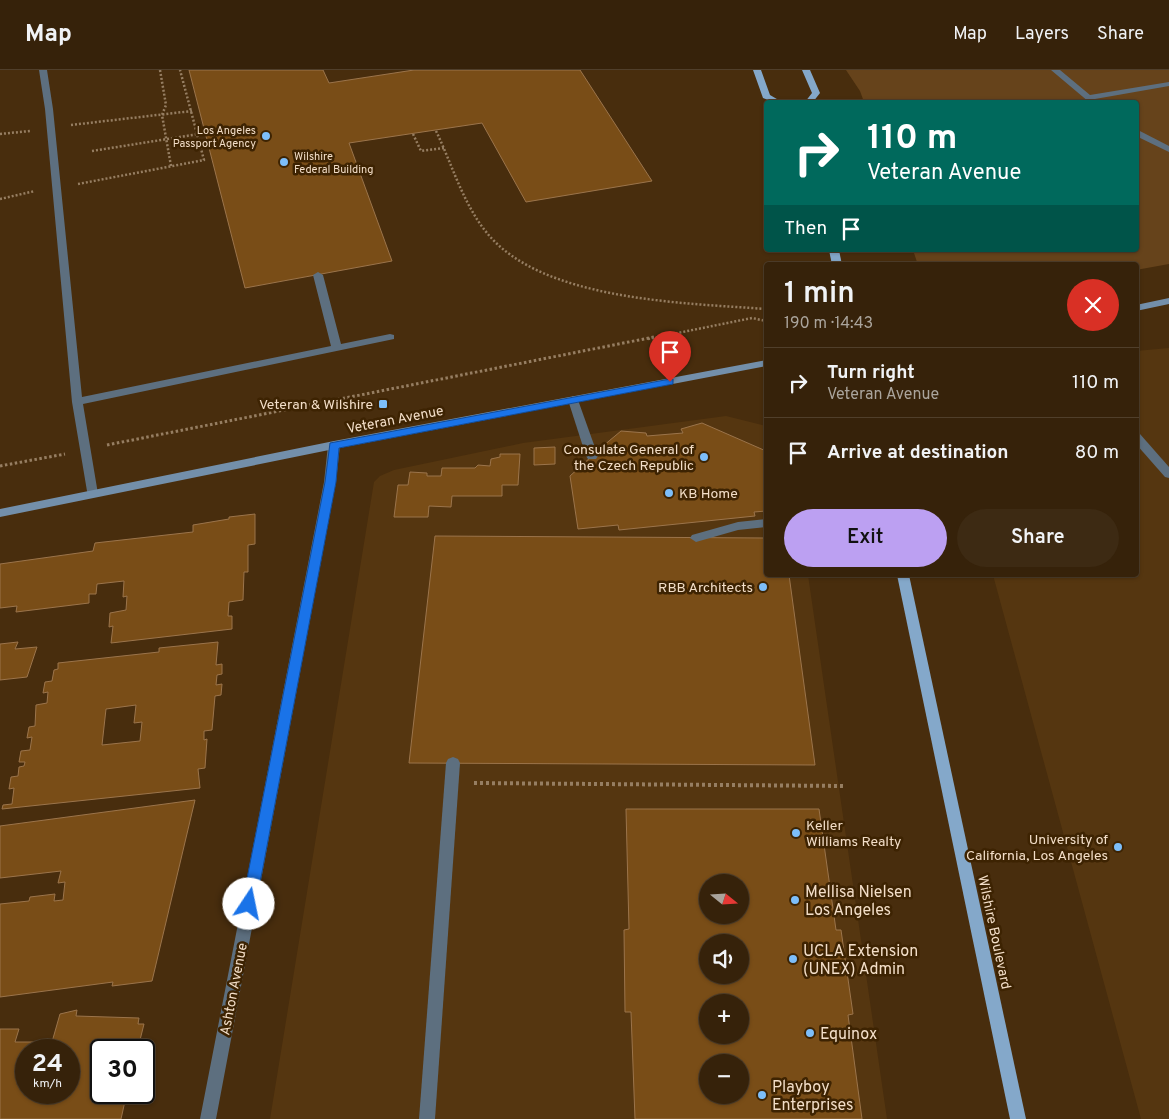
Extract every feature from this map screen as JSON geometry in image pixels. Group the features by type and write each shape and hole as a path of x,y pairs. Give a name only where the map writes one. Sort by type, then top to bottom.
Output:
{"main road":[{"path":"757,70 766,96 774,100"},
{"path":"806,70 816,93 811,100"},
{"name":"Wilshire Boulevard","path":"903,577 1018,1119"}],"street":[{"path":"43,70 49,109 77,402 92,494"},
{"path":"1054,70 1090,100 1169,84"},
{"path":"1139,134 1169,149"},
{"path":"318,275 337,348"},
{"path":"1139,307 1169,301"},
{"path":"77,402 390,337"},
{"name":"Veteran Avenue","path":"0,513 334,445 764,363"},
{"path":"574,400 592,456"},
{"path":"1139,440 1169,474"},
{"name":"Ashton Avenue","path":"208,1119 329,489 334,445"},
{"path":"696,538 738,526 764,523"},
{"path":"427,1119 453,763"}],"path":[{"path":"160,70 166,105 162,115 171,166"},
{"path":"96,179 204,160 180,70"},
{"path":"90,124 192,111"},
{"path":"436,131 479,220 494,241 517,258 543,272 602,290 636,296 764,309"},
{"path":"92,151 205,133"},
{"path":"413,134 421,151 444,148"},
{"path":"108,445 752,318 764,321"},
{"path":"0,466 49,456"},
{"path":"452,783 846,786"}],"shaded area":[{"path":"846,70 1169,70 1169,264 1139,269 1139,262 917,262 914,252 1139,252 1139,100 863,100 860,91"},
{"name":"University of California, Los Angeles","path":"1169,348 1169,1119 1141,1119 994,577 1139,577 1139,351"},
{"path":"726,416 764,426 764,577 808,577 887,1119 270,1119 374,482 380,476 394,470 523,443"}],"building":[{"name":"Wilshire Federal Building","path":"189,70 323,70 329,83 414,70 580,70 652,181 526,202 482,123 349,143 392,261 245,288"},
{"name":"KB Home","path":"702,423 764,450 764,511 754,512 755,516 619,530 618,525 578,529 570,476 621,431 646,433 647,436 683,433 681,429"},
{"path":"555,447 555,464 534,465 534,448"},
{"path":"500,454 520,454 518,485 502,485 502,496 452,496 451,507 429,506 428,517 394,517 398,485 408,485 410,472 427,473 427,476 441,476 442,468 490,466 491,459 500,457"},
{"path":"255,514 255,544 248,545 248,572 244,572 243,600 229,602 228,616 232,616 232,629 111,643 113,626 109,627 110,613 126,610 127,596 123,597 124,581 97,584 96,594 89,594 89,603 16,612 17,606 0,608 0,564 93,551 95,543 193,532 193,525 229,519 229,517"},
{"path":"435,536 764,538 764,577 789,577 815,765 409,763"},
{"path":"18,642 15,649 37,647 27,677 0,680 0,644"},
{"path":"218,642 216,665 222,664 222,674 217,675 216,685 222,684 221,695 215,696 212,730 204,731 204,740 207,739 205,768 198,769 200,788 2,809 3,805 12,804 14,788 9,789 11,777 18,776 19,767 24,766 25,762 19,762 21,751 30,750 32,737 27,738 29,727 35,726 36,705 47,703 48,692 43,693 45,682 52,681 54,670 58,669 58,663 159,652 159,648","holes":["136,705 134,723 142,722 140,741 102,745 106,709"]},
{"path":"195,800 152,981 112,986 113,982 0,997 0,904 29,901 30,897 55,894 54,901 63,900 65,882 58,883 61,871 0,878 0,826"},
{"name":"UCLA Extension (UNEX) Admin","path":"626,809 819,809 836,930 841,930 853,1014 848,1015 862,1119 635,1119 631,1012 625,1012 624,930 629,929"},
{"path":"77,1010 76,1016 139,1018 138,1024 144,1024 140,1039 90,1039 90,1104 124,1104 121,1119 0,1119 0,1029 19,1029 15,1039 15,1104 80,1104 80,1039 53,1039 60,1014"}],"place":[{"name":"Los Angeles Passport Agency","path":"266,136"},
{"name":"Wilshire Federal Building","path":"284,162"},
{"name":"Veteran & Wilshire","path":"383,404"},
{"name":"Consulate General of the Czech Republic","path":"704,457"},
{"name":"KB Home","path":"669,493"},
{"name":"RBB Architects","path":"763,587"},
{"name":"Keller Williams Realty","path":"796,833"},
{"name":"University of California, Los Angeles","path":"1118,847"},
{"name":"Mellisa Nielsen Los Angeles","path":"795,900"},
{"name":"UCLA Extension (UNEX) Admin","path":"793,959"},
{"name":"Equinox","path":"810,1033"},
{"name":"Playboy Enterprises","path":"762,1095"}],"route":[{"path":"249,904 330,482 334,445 670,382"}]}
